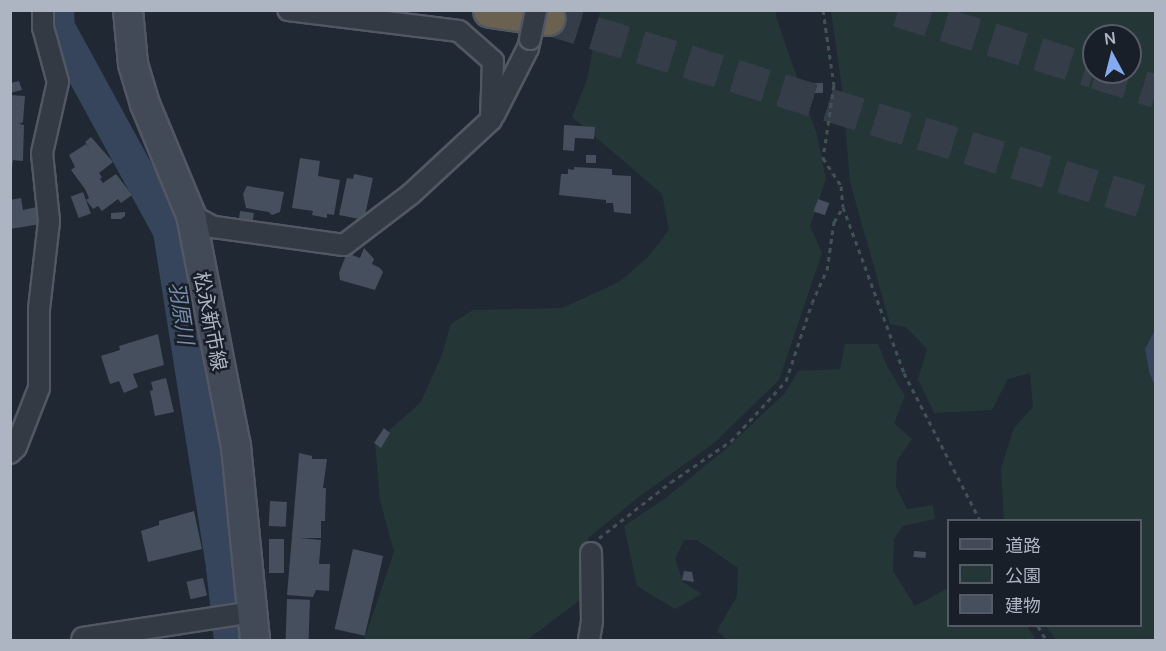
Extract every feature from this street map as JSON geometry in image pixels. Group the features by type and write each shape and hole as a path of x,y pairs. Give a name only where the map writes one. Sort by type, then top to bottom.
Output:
{"highway":[{"path":"490,10 532,20"}],"main road":[{"name":"松永新市線","path":"128,10 133,64 145,104 191,215 236,446 246,613 255,640"}],"street":[{"path":"10,453 16,447 39,388 39,309 49,221 42,153 58,82 43,27 43,10"},
{"path":"288,10 459,31 493,61 491,120"},
{"path":"191,215 214,227 344,245 411,194 491,120 528,48 532,20"},
{"path":"589,640 592,622 591,553"},
{"path":"82,640 83,638 246,613"}],"path":[{"path":"822,10 834,85 823,158 841,186 843,207 903,373 979,519"},
{"path":"591,553 598,539 671,482 731,441 786,381 812,303 827,270 834,222 843,207"}],"green space":[{"path":"600,11 776,11 776,17 817,135 826,179 810,226 822,253 779,380 714,443 640,496 588,538 580,600 527,640 364,640 394,552 380,500 375,443 421,402 442,355 451,324 473,310 562,308 619,282 648,257 669,230 662,194 572,117 587,80"},
{"path":"831,11 1155,11 1156,330 1145,349 1149,372 1156,386 1155,640 1056,640 1047,627 1142,627 1142,519 1004,519 1001,468 1014,428 1033,407 1030,373 1008,379 992,410 934,413 918,379 927,349 906,327 890,324 850,182 842,88"},
{"path":"845,344 878,344 887,366 905,396 894,423 912,439 897,461 896,487 907,509 933,505 935,519 903,526 894,539 893,571 915,606 947,589 947,627 1028,627 1036,640 727,640 717,631 737,596 738,568 697,540 684,540 675,559 683,582 702,594 675,609 637,586 624,526 667,497 728,447 785,393 798,371 840,369"}],"water":[{"path":"1155,330 1155,386 1149,372 1145,349"}],"building":[{"path":"19,81 22,90 10,93 10,83"},
{"path":"811,83 823,83 823,93 811,93"},
{"path":"10,95 25,96 23,122 19,124 24,125 23,161 13,160 12,167"},
{"path":"564,125 595,127 594,139 575,138 574,151 563,150"},
{"path":"91,137 113,162 99,173 102,177 100,179 103,183 116,174 132,195 121,203 118,199 102,211 98,206 93,209 86,200 89,198 85,189 71,170 75,167 69,155 86,144 90,148 85,142"},
{"path":"586,155 596,155 596,163 586,163"},
{"path":"300,158 320,161 318,176 340,180 334,215 327,214 327,218 312,215 313,211 292,208"},
{"path":"574,167 612,169 612,175 631,176 631,214 614,212 613,203 606,203 606,200 559,195 561,174 568,174 568,169 574,170"},
{"path":"354,174 373,178 364,220 339,215 347,178 353,179"},
{"path":"247,186 284,192 280,212 272,215 269,212 246,208 243,194"},
{"path":"83,192 91,214 79,218 71,196"},
{"path":"21,198 23,210 37,207 41,224 10,229 10,200"},
{"path":"818,199 829,203 825,215 814,211"},
{"path":"240,211 254,213 252,225 238,223"},
{"path":"125,212 125,216 121,219 111,219 111,213"},
{"path":"364,248 374,259 372,264 383,272 375,290 340,280 339,273 347,253 360,258"},
{"path":"158,334 164,365 133,374 138,387 124,393 119,381 110,384 101,356 120,350 119,346"},
{"path":"166,378 174,412 155,416 150,391 153,390 151,382"},
{"path":"384,428 390,433 381,448 374,443"},
{"path":"299,453 312,456 312,459 327,459 323,488 326,488 325,521 321,521 321,538 300,538 321,540 319,564 330,564 329,591 316,590 313,597 287,595"},
{"path":"270,501 287,502 286,527 269,526"},
{"path":"194,511 202,549 148,562 141,531 159,525 159,521"},
{"path":"269,539 284,539 284,573 269,573"},
{"path":"353,549 383,556 365,636 335,629"},
{"path":"914,551 926,552 925,558 913,557"},
{"path":"684,571 692,572 694,582 682,580"},
{"path":"203,578 207,596 190,599 186,582"},
{"path":"287,599 310,600 309,640 286,640"}],"waterway":[{"name":"羽原川","path":"57,10 58,27 169,231 222,567 230,640"}],"tunnel":[{"path":"898,10 1082,67"},
{"path":"547,18 1156,205"},
{"path":"1134,84 1156,91"}]}
